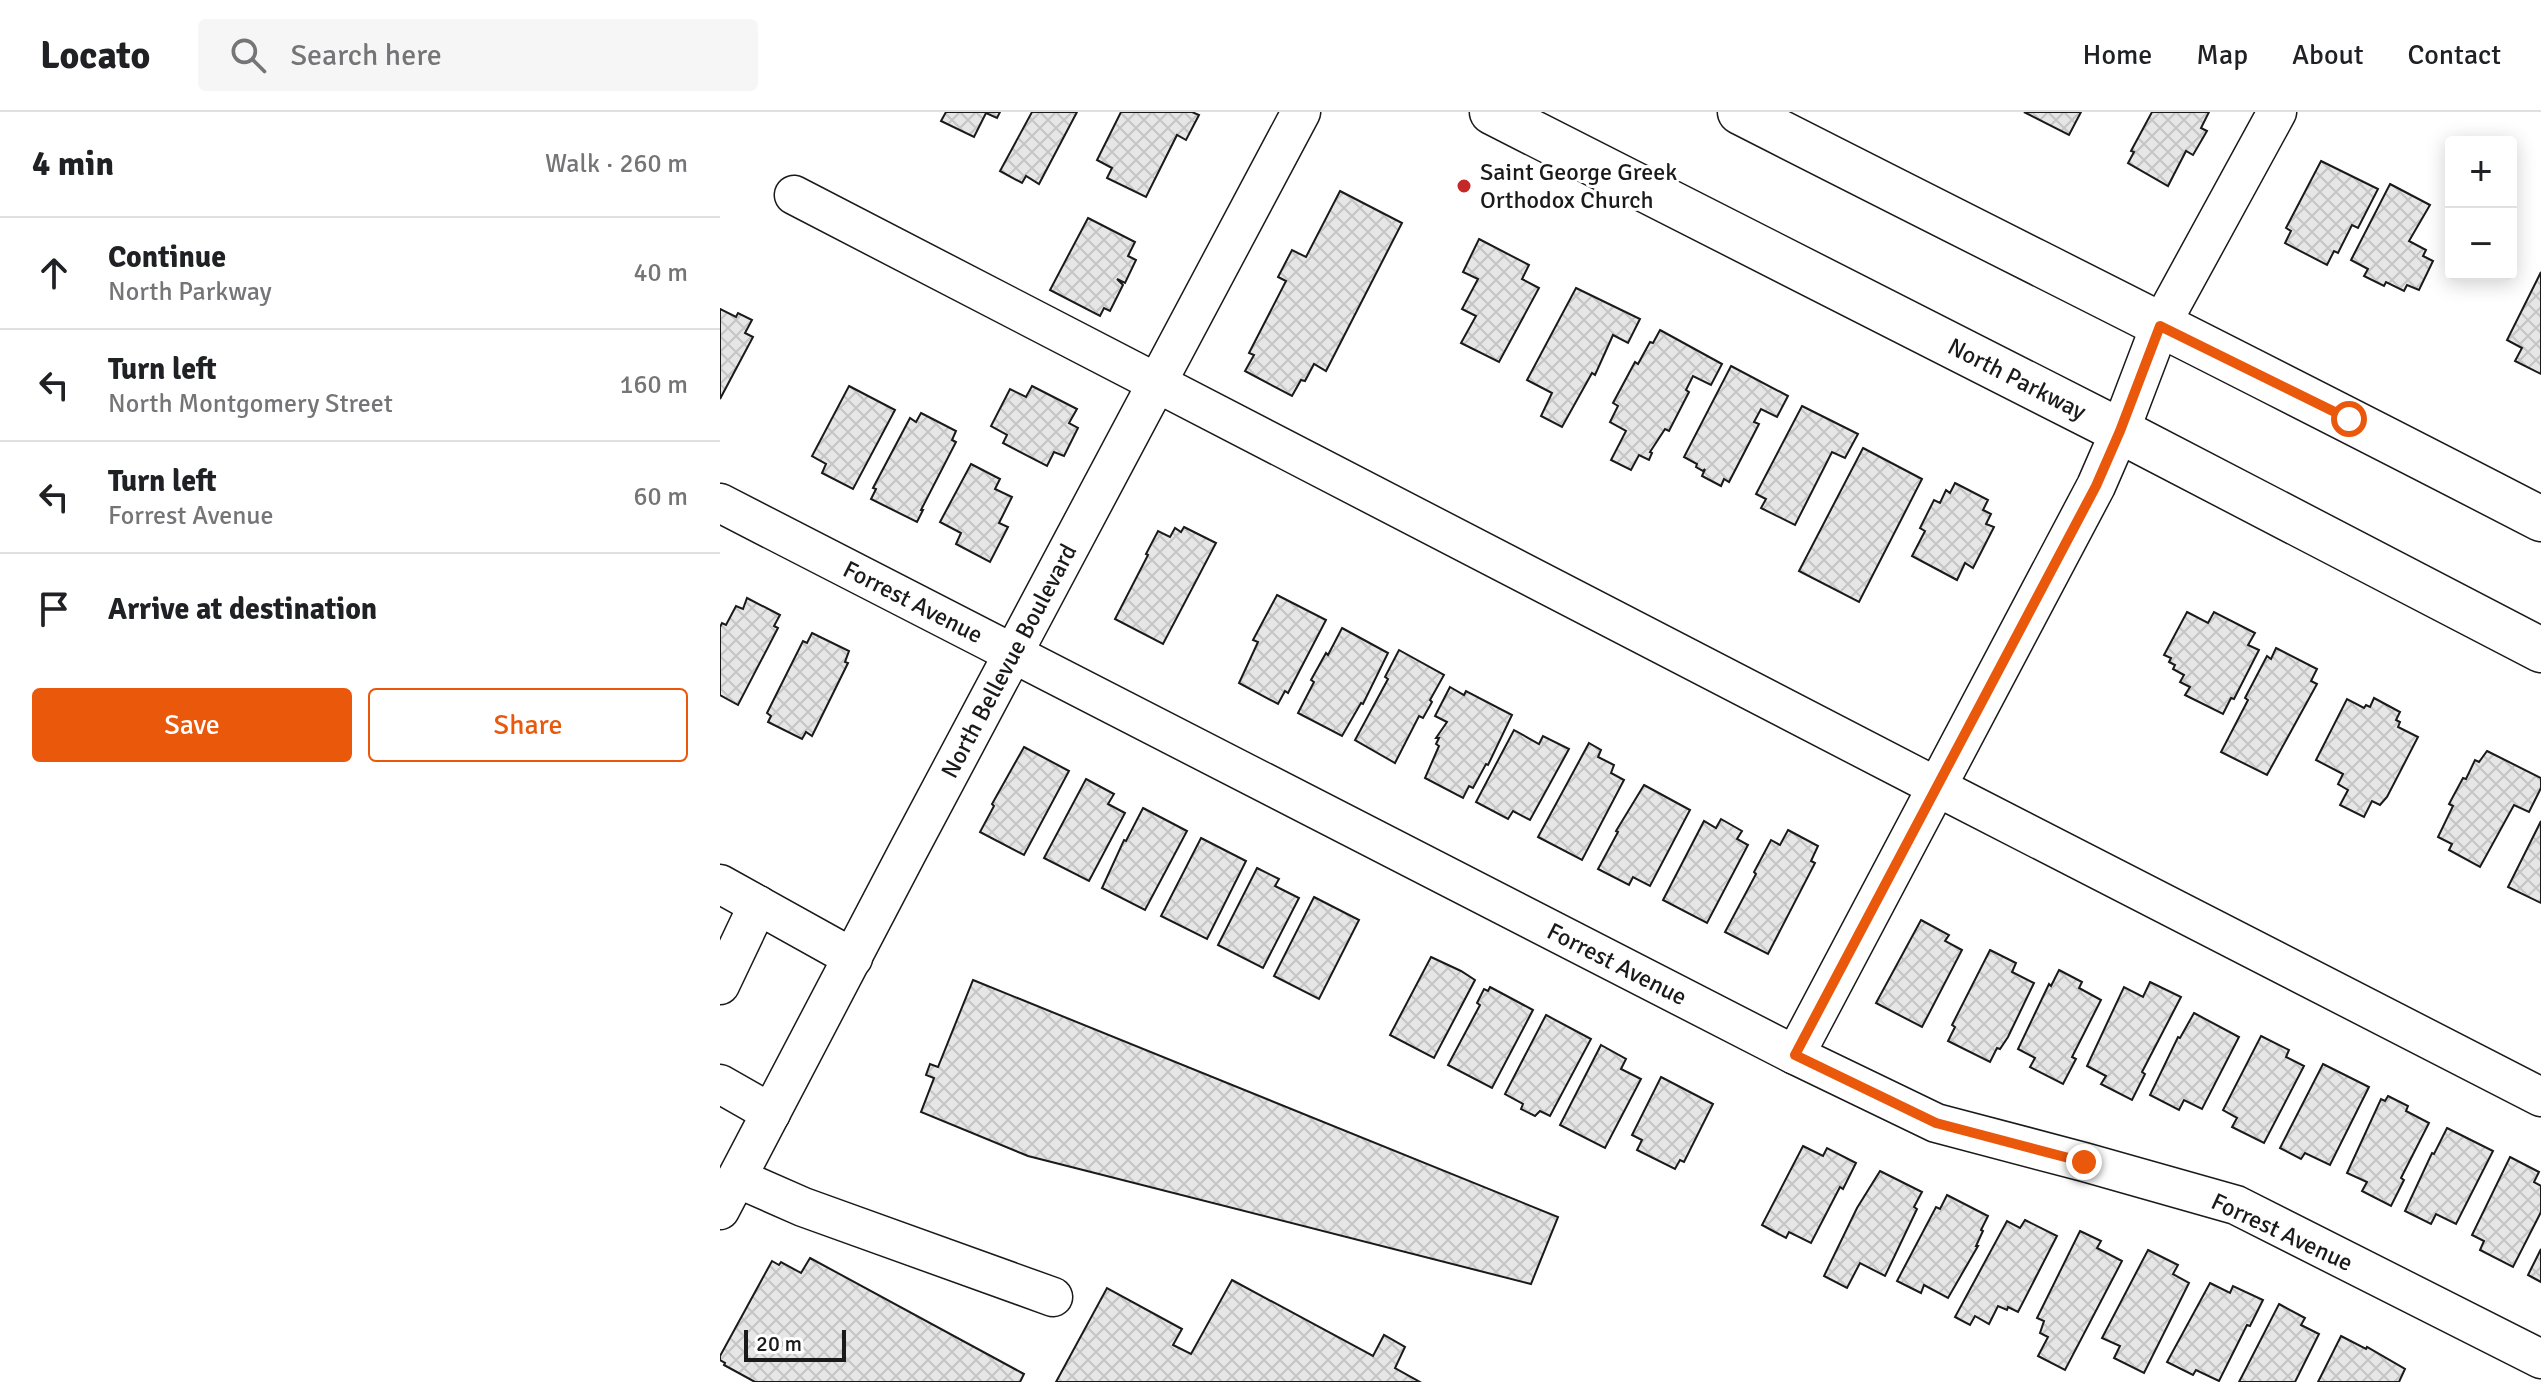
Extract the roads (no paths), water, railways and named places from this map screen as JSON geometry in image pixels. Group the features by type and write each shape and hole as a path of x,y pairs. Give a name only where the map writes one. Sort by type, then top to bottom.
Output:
{"main road":[{"name":"North Parkway","path":"1492,112 2120,431 2541,650"},
{"path":"1740,112 2541,519"}],"street":[{"name":"North Bellevue Boulevard","path":"728,1194 1301,112"},
{"path":"1795,1055 2096,486 2160,326 2277,112"},
{"path":"794,195 2541,1097"},
{"name":"Forrest Avenue","path":"720,503 1795,1055 1936,1123 2236,1205 2541,1359"},
{"path":"720,884 853,958"},
{"path":"720,985 758,905"},
{"path":"720,1084 771,1113"},
{"path":"728,1194 803,1207 1053,1297"}],"place":[{"name":"Saint George Greek Orthodox Church","path":"1464,186"}]}
